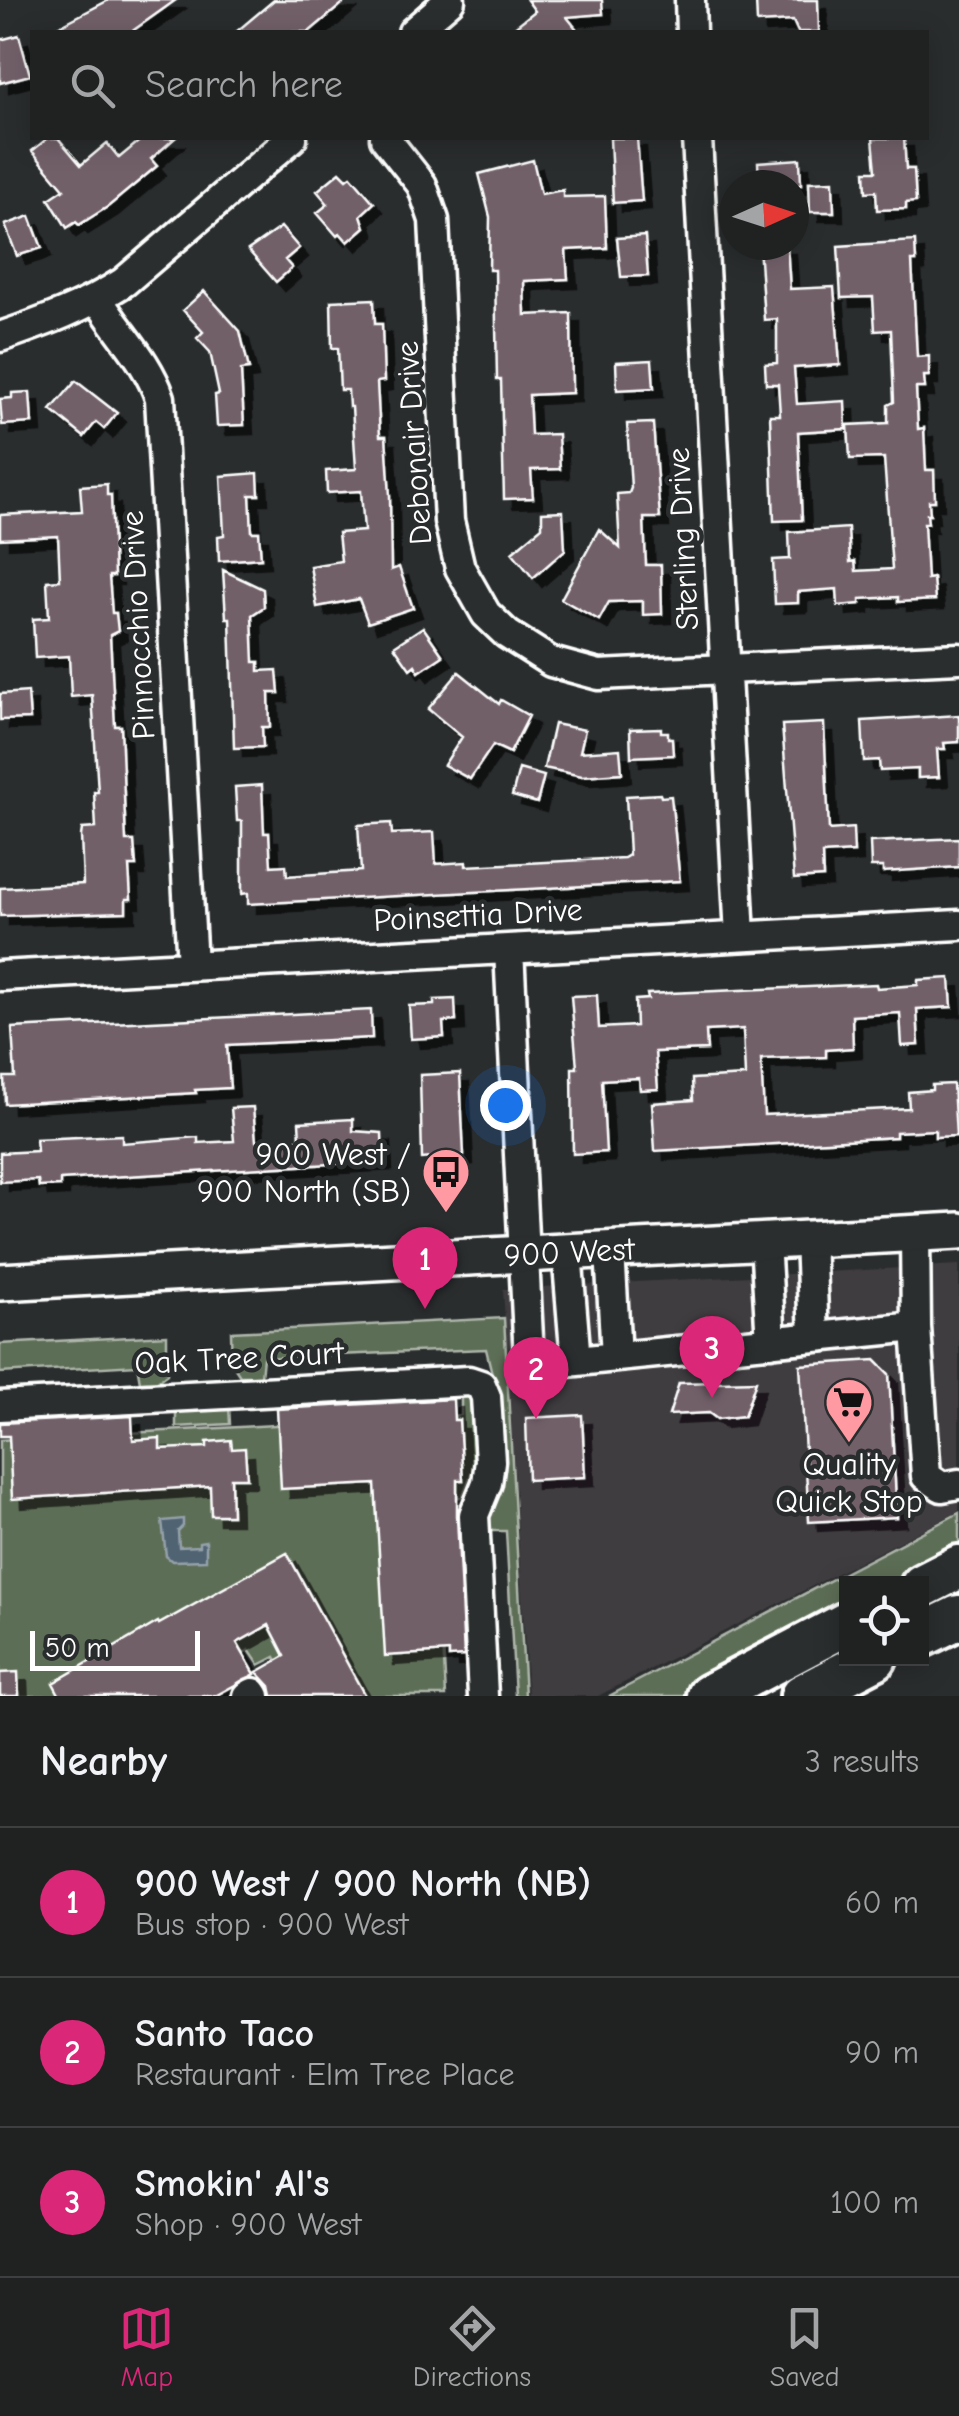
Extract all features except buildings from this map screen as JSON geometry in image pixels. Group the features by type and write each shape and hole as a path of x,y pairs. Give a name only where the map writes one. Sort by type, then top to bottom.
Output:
{"highway":[{"path":"929,1582 959,1567"},
{"path":"929,1631 959,1616"},
{"path":"709,1696 839,1628"},
{"path":"802,1696 860,1666"}],"main road":[{"name":"900 West","path":"0,1282 959,1231"}],"street":[{"path":"415,30 450,0"},
{"path":"690,0 692,30"},
{"path":"0,336 98,299 146,265 290,140"},
{"name":"Debonair Drive","path":"387,140 422,185 434,220 449,521 460,568 472,593 506,634 539,656 575,670 623,676 959,658"},
{"name":"Sterling Drive","path":"697,140 740,936"},
{"name":"Pinnocchio Drive","path":"98,299 144,362 160,398 192,966"},
{"name":"Poinsettia Drive","path":"0,976 959,925"},
{"path":"508,948 529,1359 548,1364 576,1362 916,1327"},
{"path":"914,1234 926,1476 942,1487 959,1484"},
{"path":"810,1239 814,1337"},
{"path":"765,1241 770,1342"},
{"path":"610,1250 616,1357"},
{"path":"567,1252 576,1362"},
{"name":"Oak Tree Court","path":"0,1406 469,1381 481,1385 486,1397 490,1461 487,1483 474,1515 483,1696"}],"shaded area":[{"path":"959,1265 959,1511 598,1696 528,1696 503,1289"}],"green space":[{"path":"504,1318 525,1696 515,1696 506,1531 489,1531 484,1526 502,1474 498,1398 486,1349 263,1358 261,1376 240,1376 232,1364 231,1332"},
{"path":"167,1335 167,1374 156,1382 140,1382 137,1365 0,1373 0,1344"},
{"path":"461,1392 471,1397 475,1464 462,1497 435,1498 446,1696 298,1696 275,1657 259,1665 249,1650 167,1696 0,1696 0,1440 461,1415"},
{"path":"229,1405 230,1424 176,1427 176,1408"},
{"path":"959,1513 959,1554 917,1576 839,1576 839,1618 688,1696 609,1696"}],"water":[{"path":"183,1519 178,1531 179,1547 199,1546 199,1542 206,1541 206,1560 172,1561 166,1556 162,1521"}],"place":[{"name":"900 West / 900 North (SB)","path":"446,1214"},
{"name":"900 West / 900 North (NB)","path":"425,1309"},
{"name":"Smokin' Al's","path":"712,1398"},
{"name":"Santo Taco","path":"536,1419"},
{"name":"Quality Quick Stop","path":"849,1444"}]}
